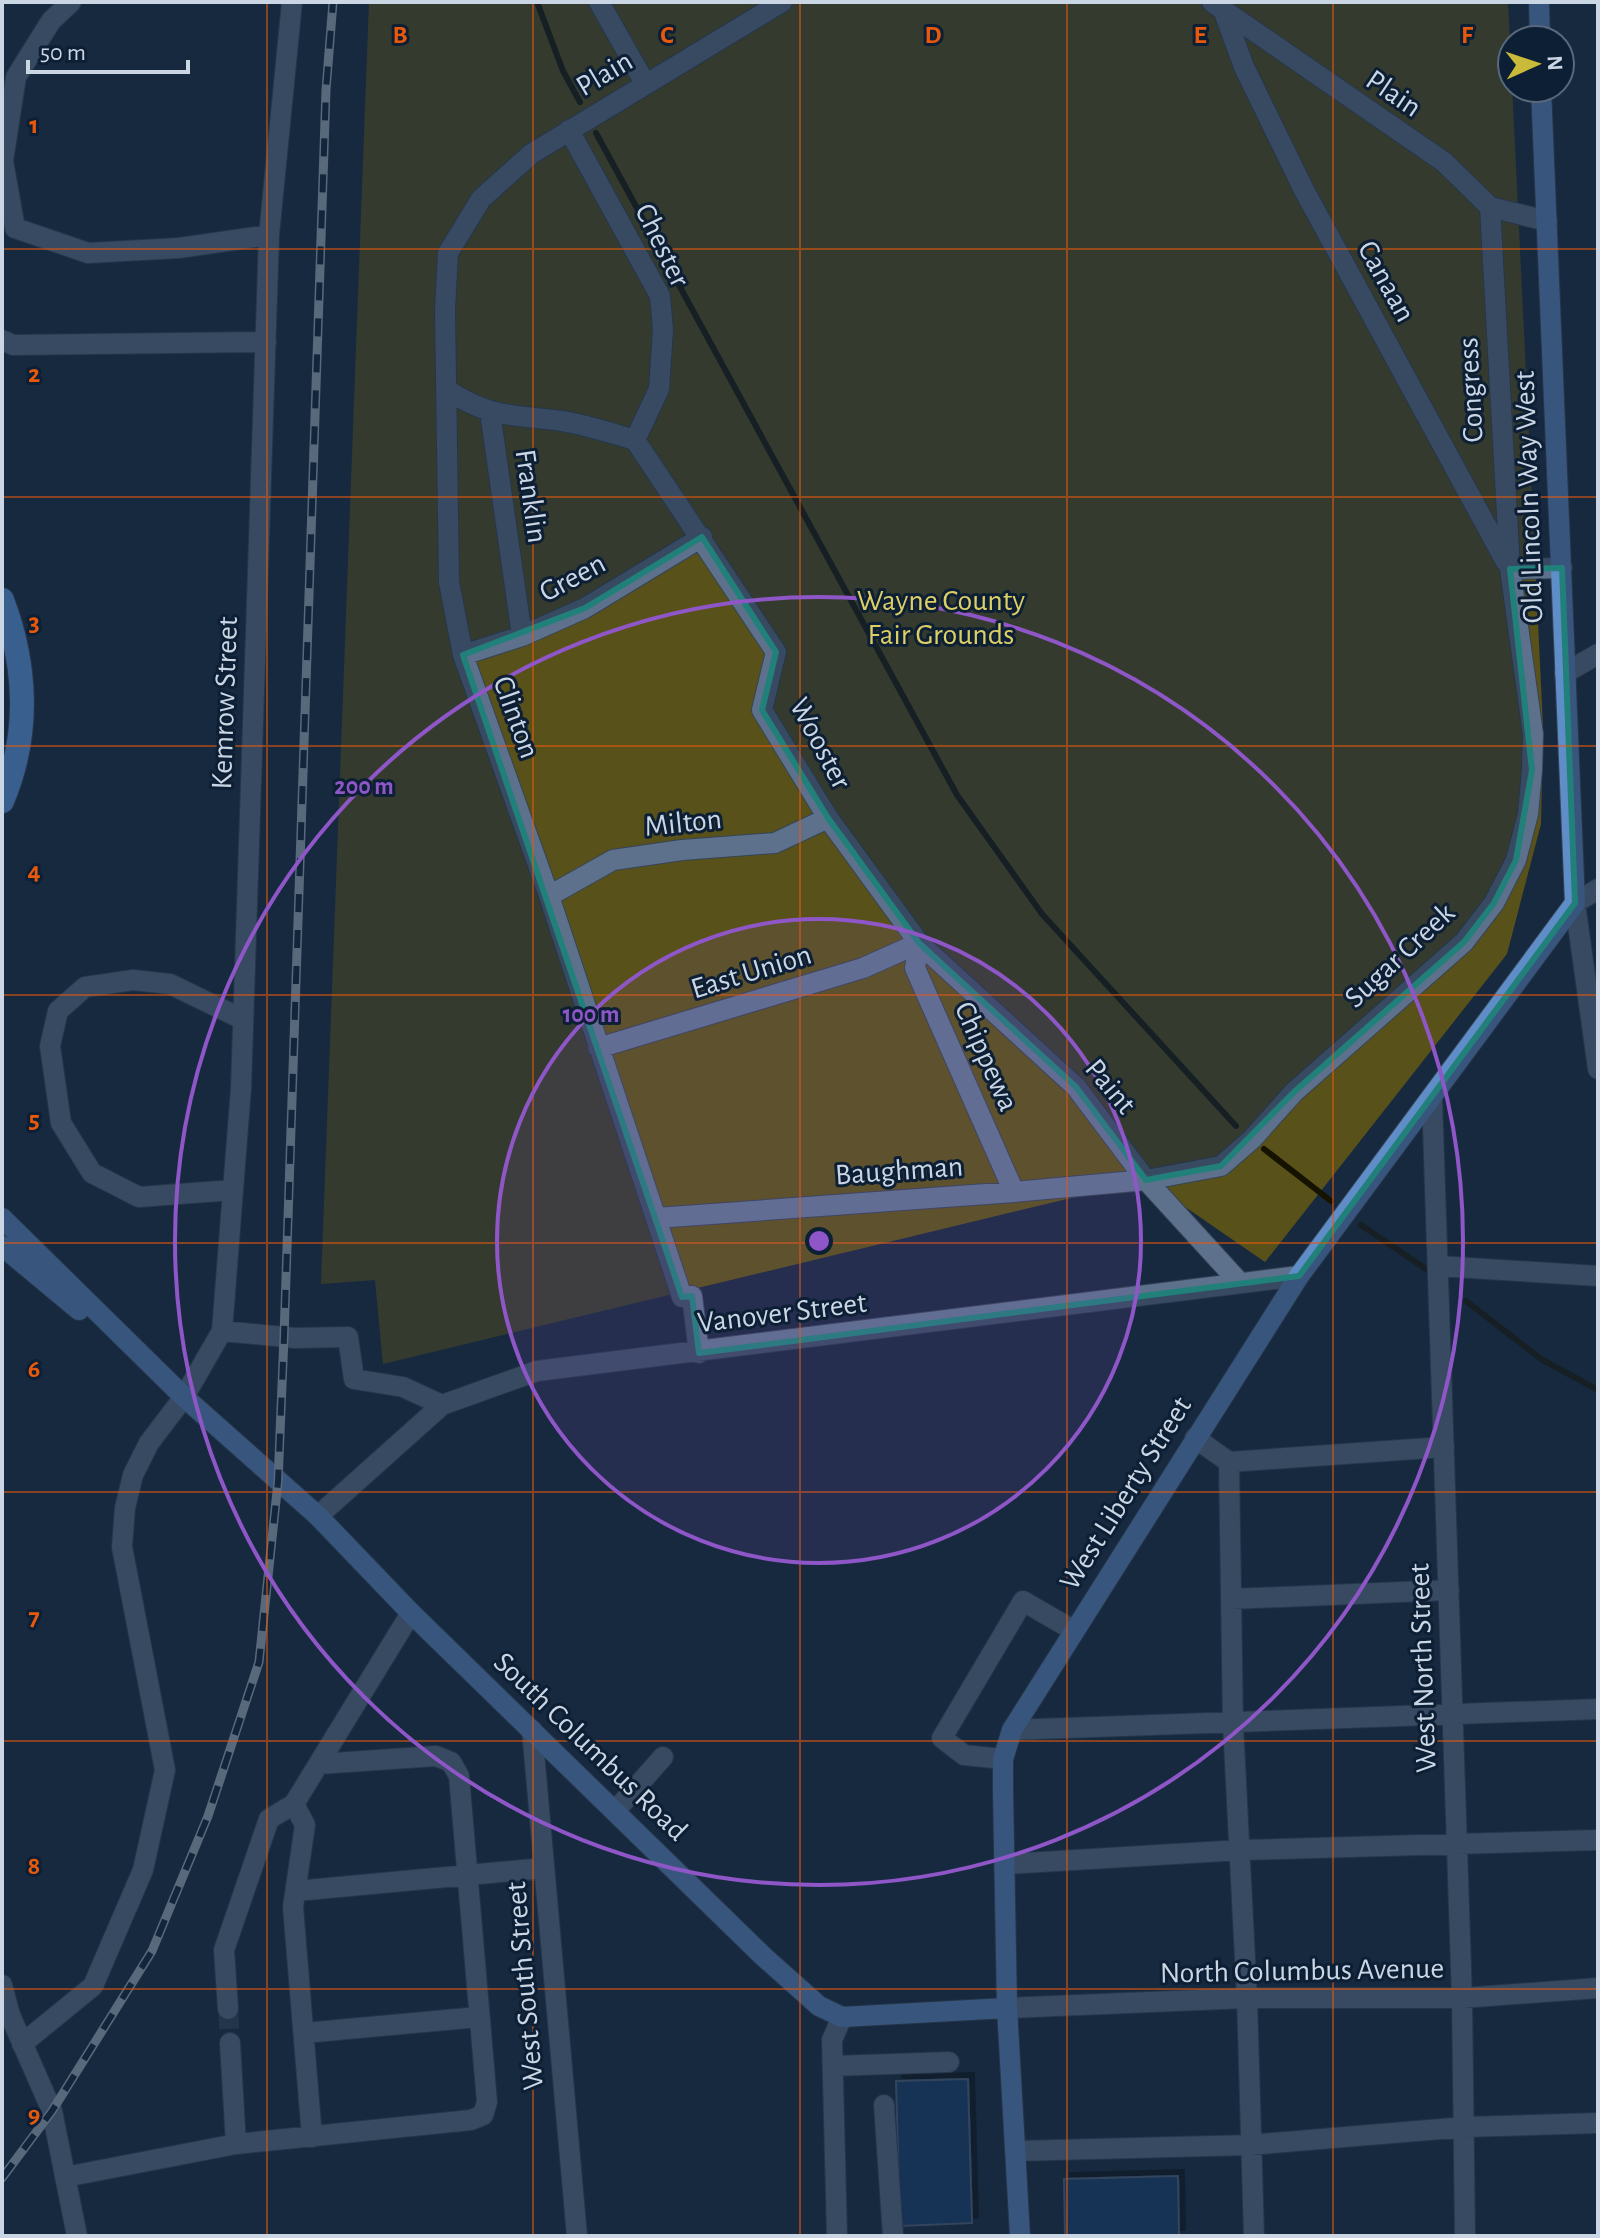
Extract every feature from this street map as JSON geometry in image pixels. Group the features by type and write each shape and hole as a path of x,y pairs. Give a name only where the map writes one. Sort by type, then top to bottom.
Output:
{"highway":[{"path":"2,600 19,659 23,712 16,759 2,801"}],"main road":[{"path":"1539,2 1540,24"},
{"name":"Old Lincoln Way West","path":"1542,104 1575,903"},
{"name":"West Liberty Street","path":"1020,2236 1007,2008 1003,1759 1012,1730 1299,1276 1575,903"},
{"name":"South Columbus Road","path":"2,1218 8,1249 184,1397 318,1516 411,1613 800,1990 842,2017"},
{"path":"842,2017 1007,2008"}],"street":[{"path":"71,2 51,21 16,77 3,161 15,228 88,253 179,248 269,235"},
{"name":"Kemrow Street","path":"22,2044 93,1986 143,1870 165,1770 122,1547 125,1508 133,1475 149,1443 184,1397 222,1331 242,1019 269,235 292,2"},
{"path":"599,2 645,83"},
{"name":"Plain","path":"574,126 782,2"},
{"name":"Plain","path":"1218,8 1444,162 1490,207"},
{"name":"Canaan","path":"1218,8 1304,190 1510,569"},
{"name":"Clinton","path":"574,126 531,154 481,199 448,253 445,310 449,582 463,655 549,896 682,1297 692,1296 699,1353"},
{"name":"Chester","path":"574,126 660,296 663,330 659,389 635,440"},
{"path":"1490,207 1547,221"},
{"name":"Congress","path":"1490,207 1510,569"},
{"path":"2,340 13,345 266,342"},
{"path":"447,390 474,407 490,412 561,421 635,440"},
{"name":"Franklin","path":"490,412 522,636"},
{"name":"Wooster","path":"635,440 776,652 762,710 828,818 919,943"},
{"name":"Green","path":"463,655 522,636 585,608 702,537"},
{"path":"1510,569 1562,568"},
{"name":"Sugar Creek","path":"1146,1180 1221,1166 1252,1139 1294,1092 1464,942 1494,903 1516,860 1528,814 1532,770 1531,723 1510,569"},
{"path":"1565,673 1598,654"},
{"name":"Milton","path":"549,896 613,860 682,850 775,843 828,818"},
{"name":"West Liberty Street","path":"1575,903 1598,889"},
{"path":"1575,903 1598,1069"},
{"name":"Paint","path":"919,943 1076,1087 1146,1180 1240,1283"},
{"name":"East Union","path":"598,1048 863,968 919,943"},
{"name":"Chippewa","path":"919,943 915,968 1014,1192"},
{"path":"233,1190 139,1197 92,1173 61,1123 50,1046 58,1011 85,987 97,985 133,980 170,984 242,1019"},
{"name":"West North Street","path":"1432,1097 1462,1998 1465,2236"},
{"name":"Baughman","path":"656,1218 1146,1180"},
{"path":"1438,1266 1598,1276"},
{"name":"Vanover Street","path":"318,1516 442,1405 537,1371 1299,1276"},
{"path":"222,1331 295,1338 348,1337 354,1379 403,1387 442,1405"},
{"path":"1195,1438 1229,1462 1444,1447"},
{"path":"1229,1462 1233,1724 1241,1850 1254,2236"},
{"path":"1231,1599 1449,1590"},
{"path":"1003,1759 964,1755 942,1738 1023,1601 1073,1630"},
{"path":"228,2009 224,1950 269,1819 294,1804 411,1613"},
{"path":"1012,1730 1598,1709"},
{"name":"West South Street","path":"532,1730 577,2236"},
{"path":"65,2177 236,2144 471,2120 483,2115 487,2102 459,1776 451,1762 436,1756 319,1764"},
{"path":"615,1811 663,1757"},
{"path":"294,1804 305,1825 293,1907 312,2137"},
{"path":"1006,1864 1241,1850 1598,1840"},
{"path":"296,1891 544,1868"},
{"path":"2,1985 6,2017 22,2044 52,2111 77,2236"},
{"name":"North Columbus Avenue","path":"1007,2008 1247,1998 1462,1998 1598,1988"},
{"path":"304,2033 479,2017"},
{"path":"837,2236 832,2040 842,2017"},
{"path":"230,2043 236,2144"},
{"path":"833,2066 949,2062"},
{"path":"884,2105 893,2236"},
{"path":"1016,2151 1250,2145 1465,2127 1598,2123"}],"highlighted area":[{"path":"702,537 776,652 762,710 828,818 919,943 1076,1087 1146,1180 1221,1166 1294,1092 1464,942 1494,903 1516,860 1532,770 1510,569 1562,568 1575,903 1299,1276 699,1353 692,1296 682,1297 463,655 585,608"}],"green space":[{"name":"Wayne County Fair Grounds","path":"369,2 1508,2 1509,24 1496,24 1496,104 1513,104 1543,726 1541,824 1507,954 1265,1262 1146,1180 383,1364 375,1280 321,1284"}],"building":[{"path":"968,2079 972,2223 900,2226 896,2081"},
{"path":"1178,2176 1179,2236 1065,2236 1064,2179"}],"waterway":[{"path":"537,2 563,71 580,102"},
{"path":"596,133 957,795 1042,914 1236,1126"},
{"path":"1264,1149 1331,1201"},
{"path":"1361,1225 1426,1269"},
{"path":"1466,1301 1541,1359 1598,1390"}],"tunnel":[{"path":"228,2009 230,2043"}],"railway":[{"path":"2,2178 52,2111 152,1951 208,1816 259,1662 278,1482 326,90 333,2"}]}
